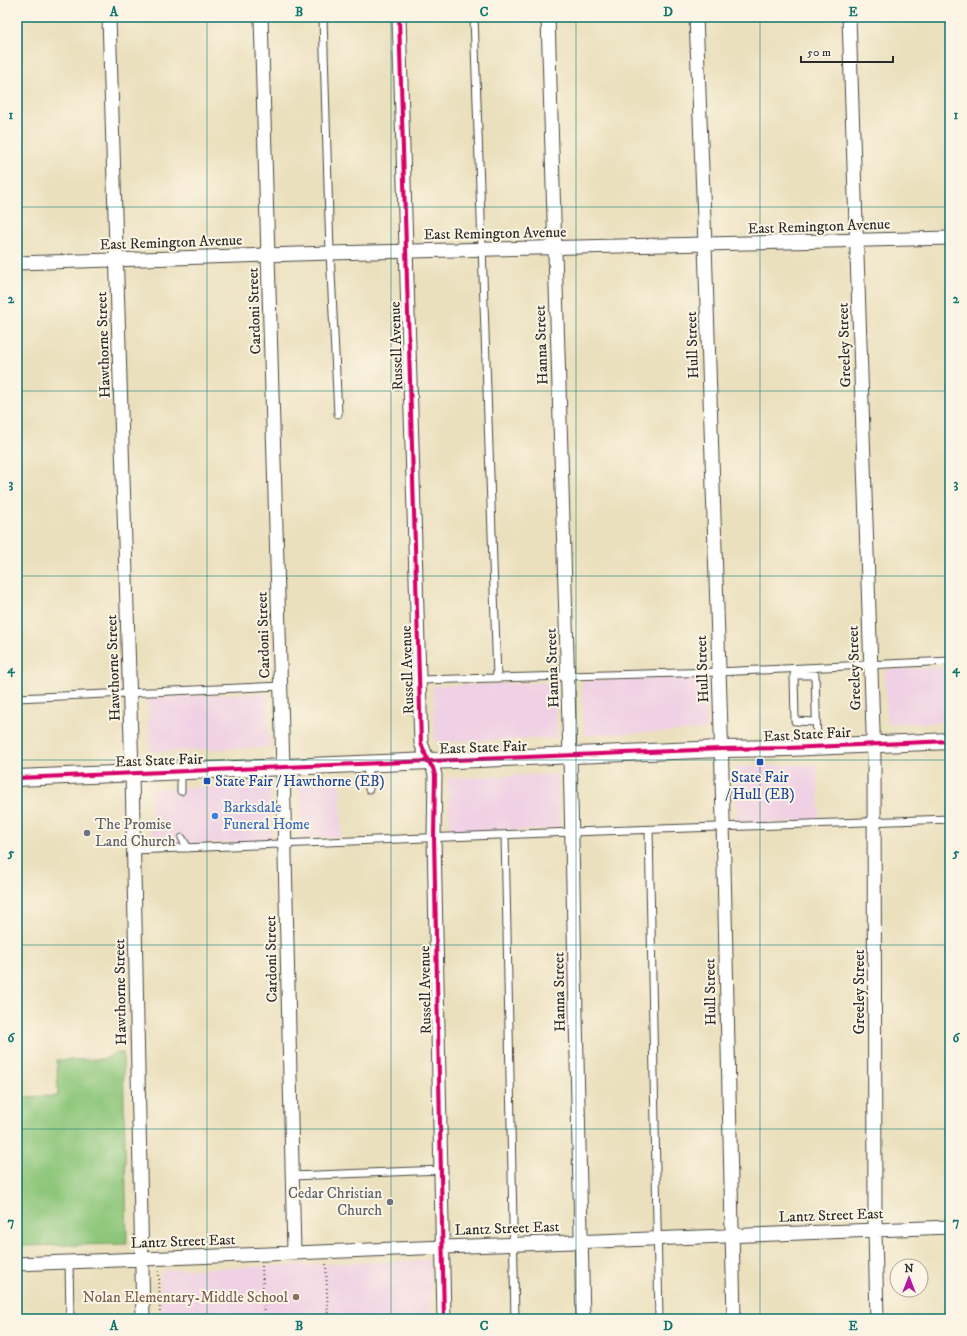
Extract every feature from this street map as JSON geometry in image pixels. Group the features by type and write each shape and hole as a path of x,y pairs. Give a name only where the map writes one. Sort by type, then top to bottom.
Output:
{"street":[{"name":"Hawthorne Street","path":"109,17 132,773 143,1319"},
{"name":"Cardoni Street","path":"260,17 281,686 294,1253"},
{"name":"Russell Avenue","path":"399,17 421,742 435,775 434,838 444,1319"},
{"name":"Hanna Street","path":"548,17 568,675 583,1319"},
{"name":"Hull Street","path":"696,17 705,245 721,749 734,1319"},
{"name":"Greeley Street","path":"849,17 875,822 875,1230 877,1319"},
{"name":"East Remington Avenue","path":"17,263 330,253 950,238"},
{"name":"East State Fair","path":"17,778 950,741"},
{"name":"Lantz Street East","path":"17,1264 950,1227"}],"lane":[{"path":"323,17 330,253 338,414"},
{"path":"474,17 497,677"},
{"path":"419,680 718,672 950,661"},
{"path":"816,722 795,721 794,675 815,674 817,746"},
{"path":"17,698 281,686"},
{"path":"368,764 369,789"},
{"path":"181,771 181,791"},
{"path":"133,850 285,845 572,832 950,819"},
{"path":"649,830 659,1319"},
{"path":"505,835 515,1319"},
{"path":"182,838 188,848"},
{"path":"292,1176 441,1170"},
{"path":"69,1262 70,1319"}],"path":[{"path":"326,1251 328,1319"},
{"path":"262,1265 264,1319"},
{"path":"159,1269 160,1319"}],"shaded area":[{"path":"950,667 950,722 887,724 885,670"},
{"path":"705,677 707,730 584,735 582,681"},
{"path":"555,682 557,738 435,742 433,686"},
{"path":"267,693 269,747 150,752 147,698"},
{"path":"817,764 820,821 737,824 735,767"},
{"path":"557,774 559,829 450,833 448,778"},
{"path":"340,781 342,837 301,838 299,783"},
{"path":"270,784 272,841 152,845 150,789"},
{"name":"Nolan Elementary-Middle School","path":"430,1260 431,1319 161,1319 160,1275 165,1270"}],"green space":[{"path":"115,1053 123,1053 127,1244 17,1246 17,1097 58,1096 57,1060 105,1059"}],"cycle path":[{"path":"399,17 421,743 435,775 434,838 444,1319"},
{"path":"17,778 950,741"}],"place":[{"name":"State Fair / Hull (EB)","path":"760,762"},
{"name":"State Fair / Hawthorne (EB)","path":"207,781"},
{"name":"Barksdale Funeral Home","path":"215,816"},
{"name":"The Promise Land Church","path":"87,833"},
{"name":"Cedar Christian Church","path":"390,1202"},
{"name":"Nolan Elementary-Middle School","path":"296,1297"}]}
